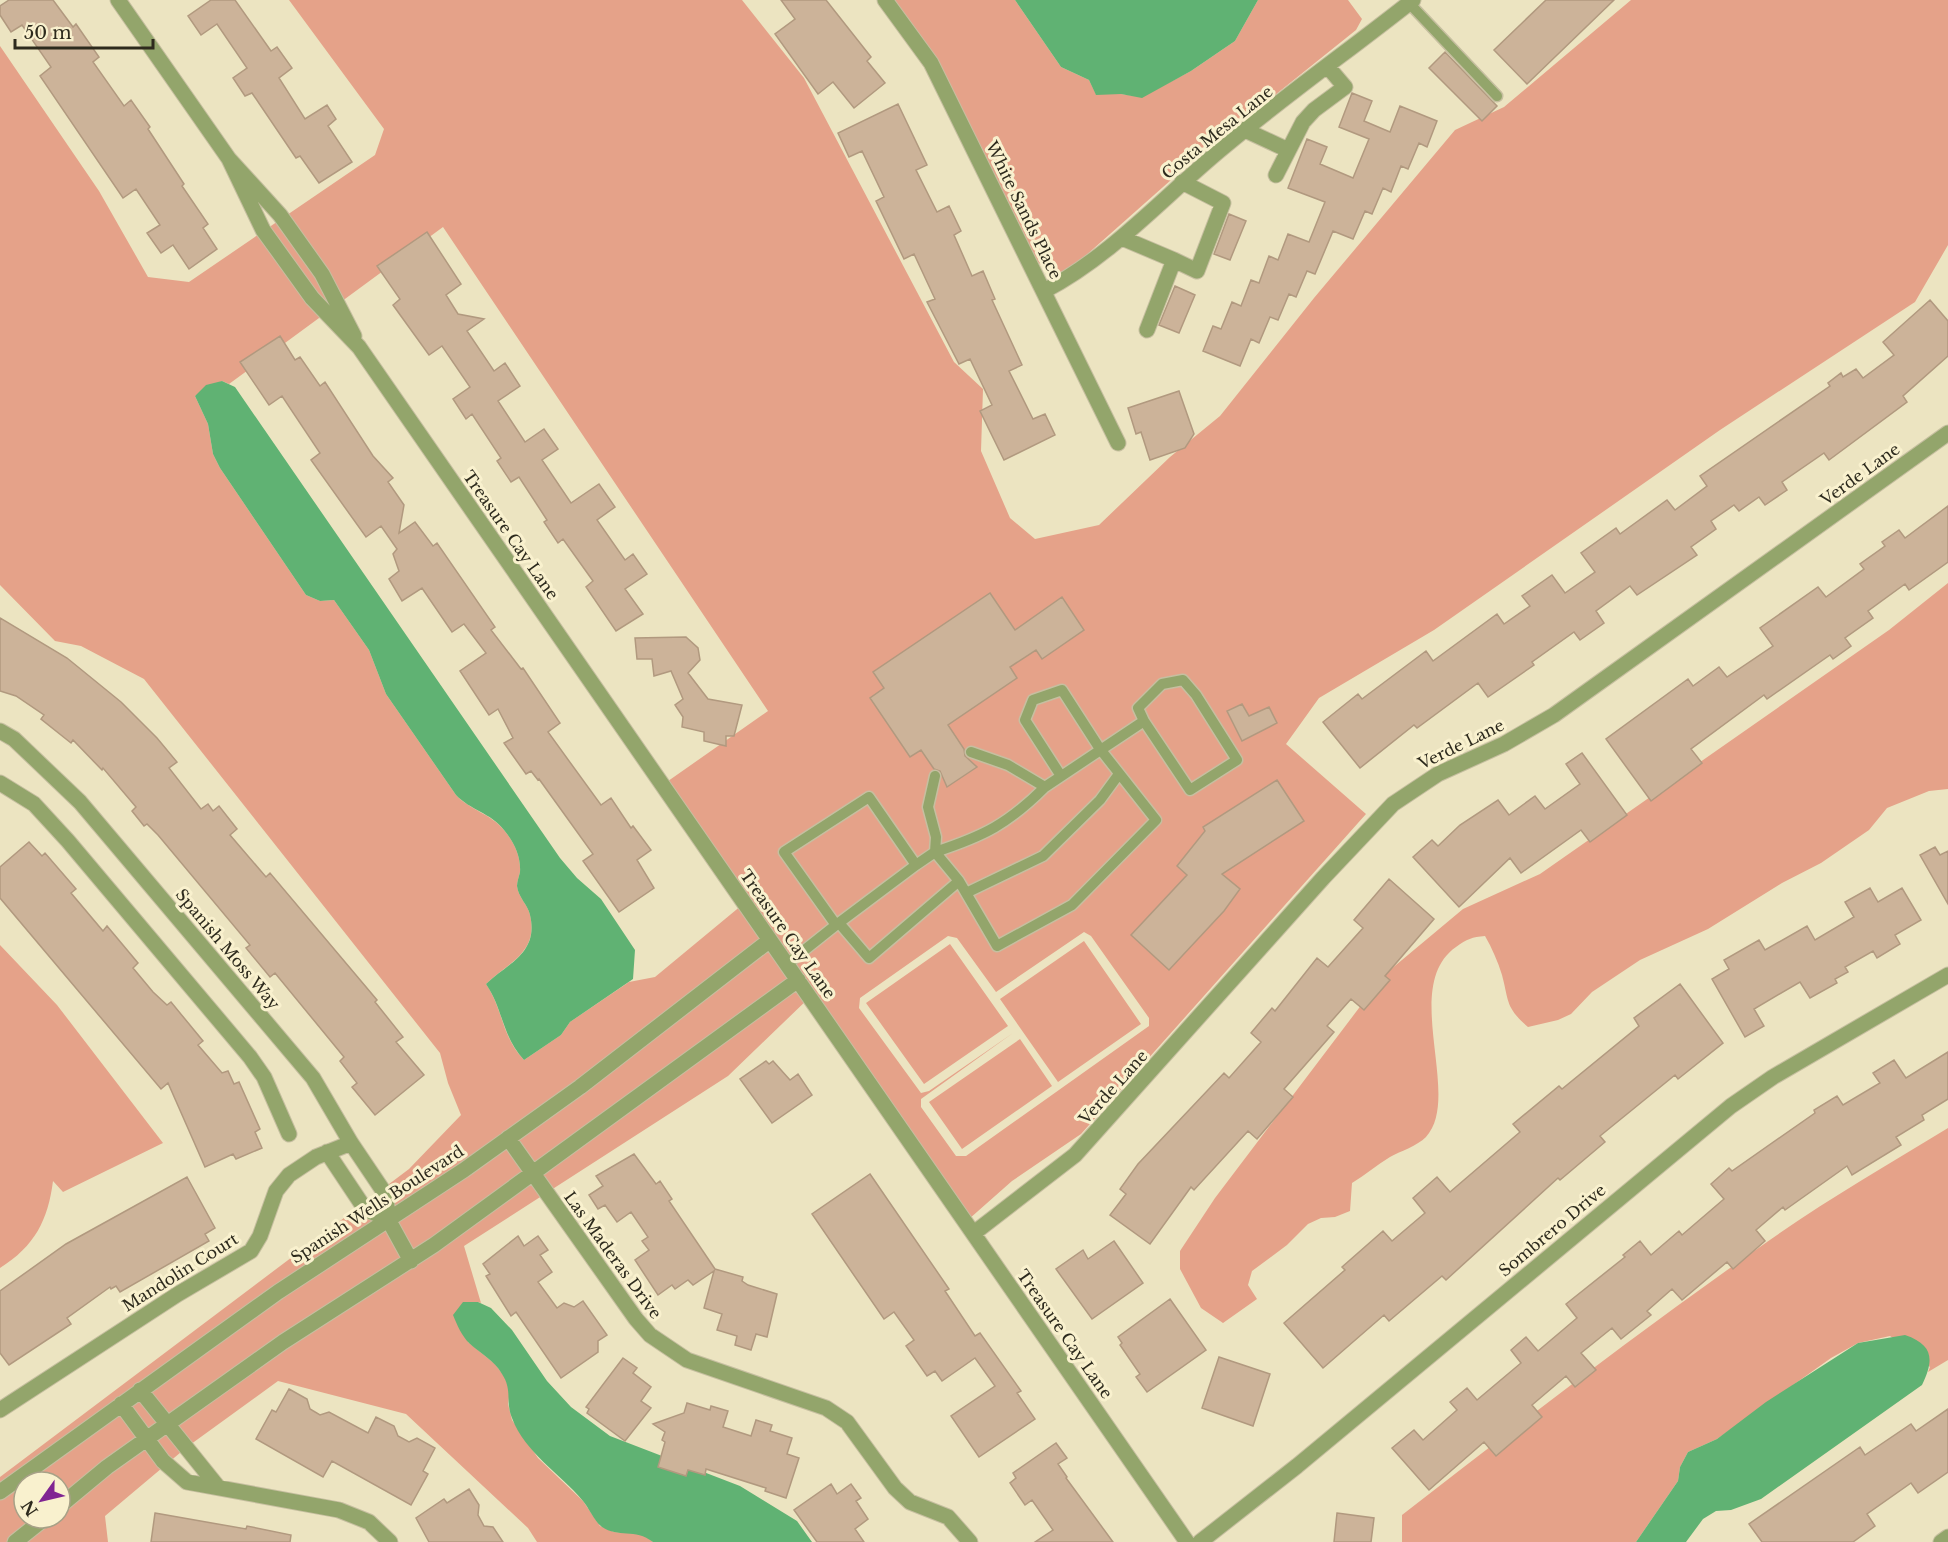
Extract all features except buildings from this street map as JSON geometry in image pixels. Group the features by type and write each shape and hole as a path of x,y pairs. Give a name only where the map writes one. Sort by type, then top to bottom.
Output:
{"street":[{"name":"Treasure Cay Lane","path":"118,0 229,159 280,216 322,273 359,347 1187,1542"},
{"name":"White Sands Place","path":"885,0 931,63 1118,443"},
{"name":"Costa Mesa Lane","path":"1044,291 1103,255 1182,182 1245,130 1411,2"},
{"path":"1276,175 1303,122 1345,87 1328,67"},
{"path":"1245,130 1288,150"},
{"name":"Treasure Cay Lane","path":"229,159 263,230 312,298 359,347"},
{"path":"1122,238 1197,270 1223,203 1182,182"},
{"path":"1147,330 1174,260"},
{"name":"Verde Lane","path":"974,1233 1075,1155 1323,878 1393,804 1438,774 1504,744 1554,715 1948,433"},
{"name":"Spanish Moss Way","path":"0,731 14,739 80,802 313,1078 351,1143 386,1195 388,1219 411,1261"},
{"path":"0,783 41,812 250,1057 264,1077 289,1134"},
{"name":"Spanish Wells Boulevard","path":"0,1492 278,1292 580,1087 770,940"},
{"name":"Sombrero Drive","path":"1200,1542 1297,1466 1731,1106 1773,1077 1948,975"},
{"path":"72,1497 147,1438 283,1342 411,1261 798,980"},
{"name":"Las Maderas Drive","path":"508,1138 650,1335 687,1360 826,1408 847,1422 910,1502 948,1517 970,1542"},
{"name":"Mandolin Court","path":"0,1410 178,1294 251,1251 260,1236 276,1191 289,1175 327,1152 351,1143"},
{"path":"327,1152 365,1209 388,1219"},
{"path":"140,1390 218,1487"},
{"path":"121,1404 163,1461 187,1482 339,1510 369,1522 390,1542"},
{"path":"15,1542 30,1530"},
{"path":"1941,1542 1948,1538"}],"lane":[{"path":"1411,2 1497,96"},
{"path":"1183,680 1196,695 1237,760 1190,790 1144,721 1138,708 1149,694 1162,684 1183,680"},
{"path":"935,776 928,807 936,837 935,852 959,881 997,946 1072,905 1156,820 1100,749 1062,690 1033,700 1025,720 1060,776"},
{"path":"786,964 935,852 995,830 1060,776 1144,721"},
{"path":"971,752 1008,765 1045,787"},
{"path":"966,893 1043,856 1100,800 1119,774"},
{"path":"916,865 869,797 783,852 838,924 869,958 959,881"}],"shaded area":[{"path":"289,0 742,0 804,78 954,362 983,389 981,451 1010,518 1035,539 1099,525 1170,457 1220,416 1314,298 1455,130 1504,107 1631,0 1948,0 1948,245 1915,302 1720,430 1434,630 1319,698 1286,744 1366,814 1081,1134 1012,1181 969,1219 810,997 728,1076 464,1246 481,1303 478,1302 468,1342 495,1364 504,1376 510,1390 508,1404 512,1420 538,1458 583,1501 600,1526 614,1532 643,1534 653,1542 537,1542 528,1528 406,1414 278,1381 187,1447 105,1516 108,1542 0,1542 0,1477 409,1169 461,1115 448,1083 440,1053 144,679 81,646 55,641 0,585 0,46 99,191 148,277 189,282 375,155 384,129","holes":["443,227 768,711 661,786 742,905 655,977 629,982 570,1022 561,1035 524,1060 511,1042 486,984 519,956 530,939 532,928 530,915 518,890 520,866 514,844 499,825 456,795 386,694 369,650 334,600 320,601 306,595 220,468 213,454 208,424 195,396 222,381 229,384","1084,932 1091,936 1149,1018 1149,1026 966,1156 956,1156 921,1107 921,1099 1013,1033 929,1091 921,1093 859,1008 860,998 948,936 957,938 996,992"]},
{"path":"878,0 1015,0 1061,67 1089,80 1096,94 1142,97 1191,71 1235,41 1258,0 1348,0 1362,19 1356,30 1189,164 1057,281 1035,259 961,121"},
{"path":"1015,0 1258,0 1235,41 1191,71 1142,98 1121,94 1096,95 1089,80 1061,67"},
{"path":"222,381 235,387 560,858 577,878 601,899 635,950 633,979 570,1022 561,1035 524,1060 511,1041 486,984 520,956 530,939 532,928 530,915 517,886 520,866 514,844 499,824 456,795 386,694 369,650 334,600 320,601 306,595 220,468 213,454 208,424 195,396 206,385"},
{"path":"1948,583 1948,789 1929,791 1887,808 1869,830 1821,863 1782,883 1708,929 1640,960 1592,992 1571,1014 1558,1020 1528,1027 1512,1009 1499,965 1485,936 1460,944 1440,965 1433,988 1432,1014 1438,1096 1436,1119 1426,1137 1414,1146 1390,1157 1352,1183 1350,1211 1335,1217 1321,1218 1308,1224 1287,1245 1252,1271 1248,1285 1257,1299 1223,1323 1201,1308 1180,1269 1180,1251 1215,1198 1384,975 1463,909 1540,874 1889,630"},
{"path":"1084,941 1141,1024 1058,1082 1000,999"},
{"path":"950,944 1008,1026 924,1084 866,1003"},
{"path":"0,945 57,1005 163,1143 63,1192 53,1181 48,1208 38,1231 22,1251 0,1268"},
{"path":"1020,1039 1052,1086 962,1149 929,1102"},
{"path":"1948,1128 1948,1360 1928,1372 1930,1367 1890,1336 1858,1343 1831,1358 1717,1439 1688,1452 1680,1467 1678,1481 1636,1542 1402,1542 1402,1515 1583,1376 1789,1227"},
{"path":"463,1302 478,1302 491,1308 512,1330 547,1381 571,1407 610,1436 740,1486 797,1521 812,1542 653,1542 640,1535 614,1532 602,1527 574,1491 525,1442 512,1418 507,1386 502,1374 491,1361 466,1340 453,1315"},
{"path":"1905,1335 1922,1344 1929,1354 1930,1361 1922,1385 1761,1499 1731,1510 1716,1511 1703,1519 1686,1542 1636,1542 1678,1481 1680,1467 1688,1452 1717,1439 1766,1402 1858,1343"}]}
